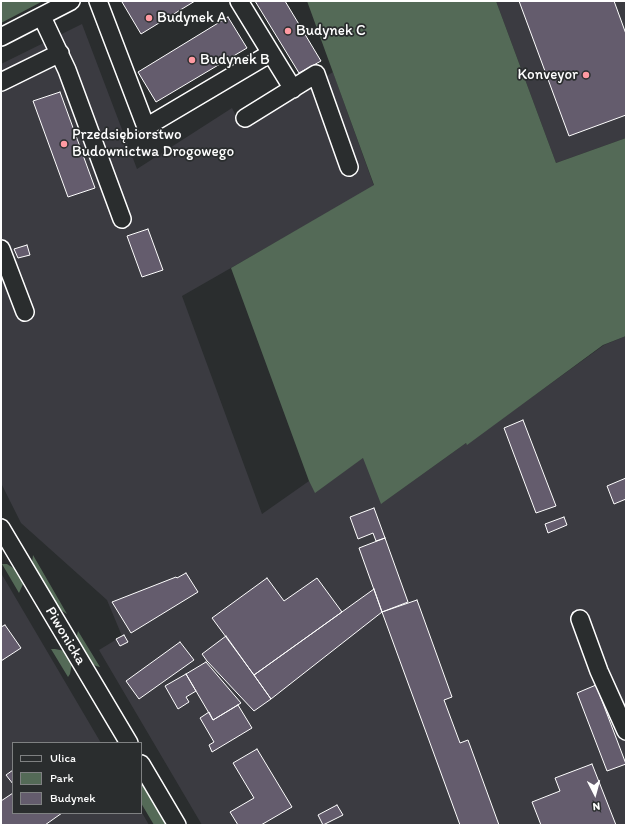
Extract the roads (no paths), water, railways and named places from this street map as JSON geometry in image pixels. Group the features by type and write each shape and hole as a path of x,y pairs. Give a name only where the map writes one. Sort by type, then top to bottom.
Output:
{"street":[{"path":"1,37 71,1"},
{"path":"98,1 146,127 271,53"},
{"path":"240,1 292,89"},
{"path":"42,17 60,53 122,219"},
{"path":"1,82 60,53"},
{"path":"245,118 316,74 349,167"},
{"path":"1,249 25,312"},
{"name":"Piwonicka","path":"1,528 128,742"},
{"path":"580,619 599,671 626,731"},
{"path":"142,766 177,825"}],"place":[{"name":"Budynek A","path":"149,18"},
{"name":"Budynek C","path":"288,31"},
{"name":"Budynek B","path":"192,60"},
{"name":"Konveyor","path":"586,75"},
{"name":"Przedsiębiorstwo Budownictwa Drogowego","path":"64,144"}]}
